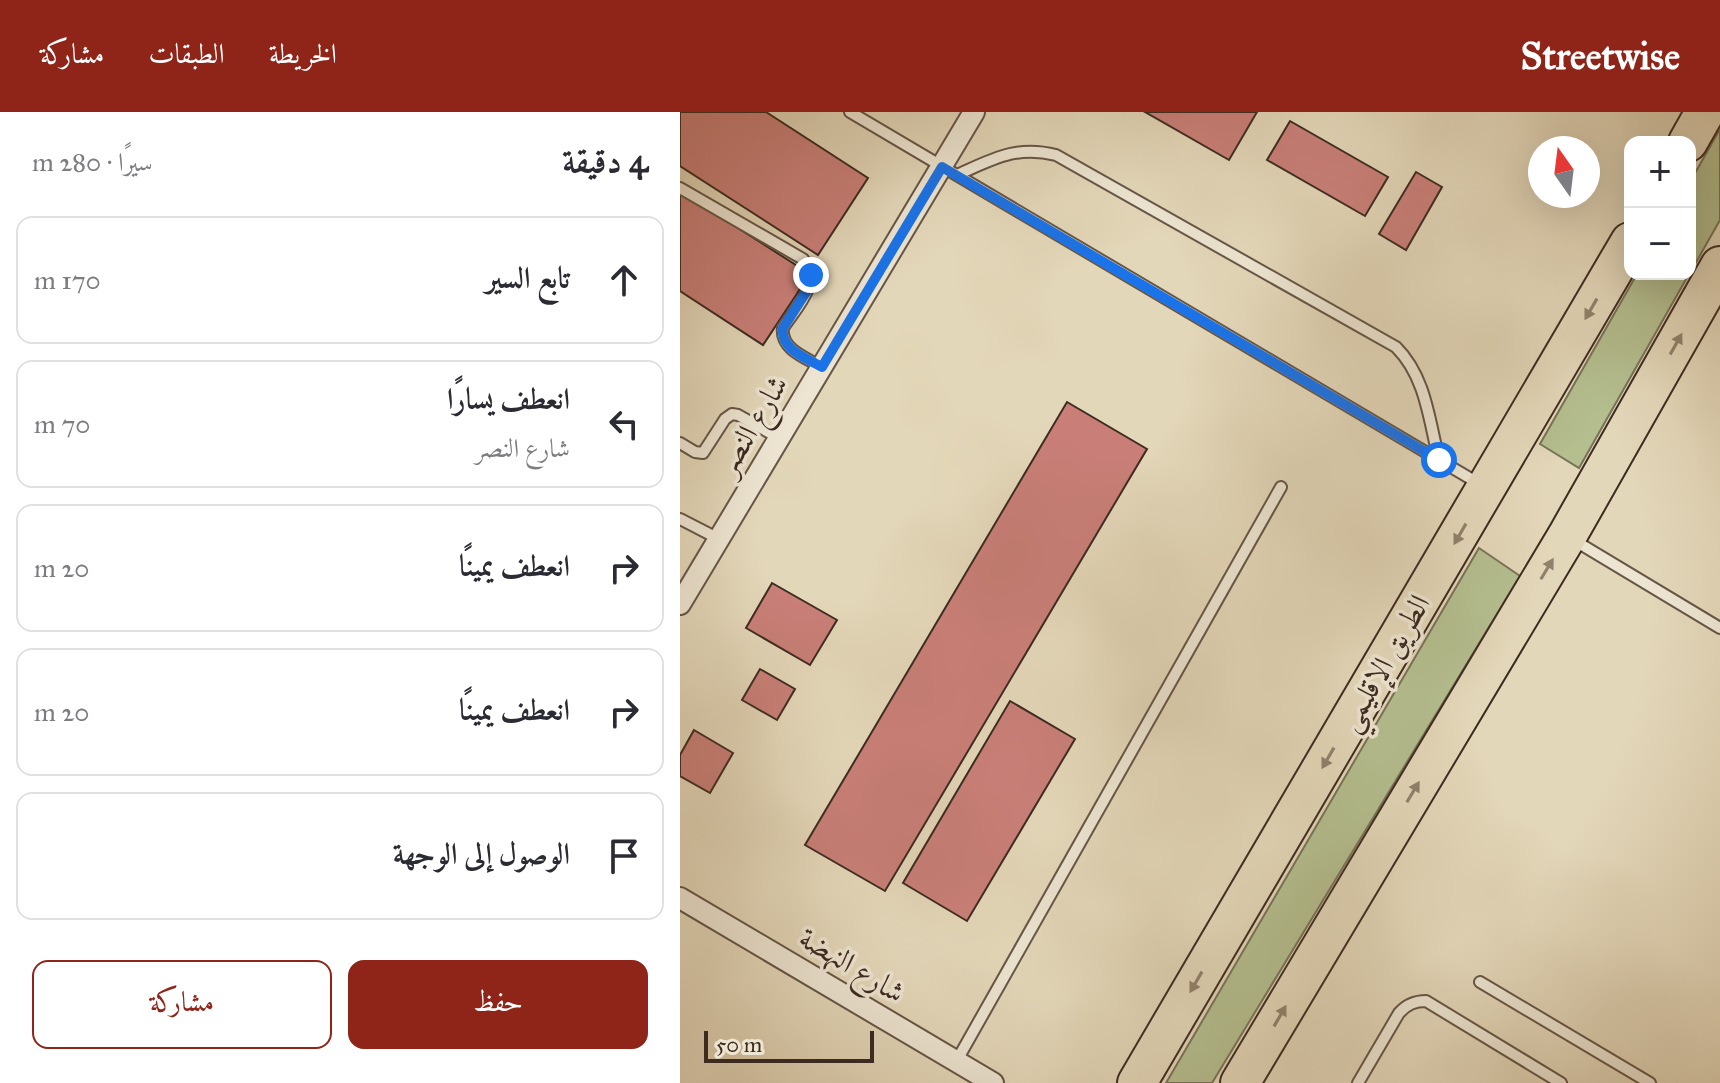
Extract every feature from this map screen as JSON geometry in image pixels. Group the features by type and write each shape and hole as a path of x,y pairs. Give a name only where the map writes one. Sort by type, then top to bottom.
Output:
{"highway":[{"path":"1691,136 1705,112"},
{"name":"الطريق الإقليمي","path":"1137,1083 1624,252"},
{"path":"1240,1083 1567,536 1720,266"}],"street":[{"name":"شارع النصر","path":"680,604 822,367 950,171 974,112"},
{"name":"شارع النهضة","path":"680,898 993,1083"}],"lane":[{"path":"850,112 865,116 950,171 1486,488"},
{"path":"950,171 1019,151 1056,155 1396,347 1415,370 1421,385 1439,460"},
{"path":"680,188 803,259 811,280 782,335 787,346 822,367"},
{"path":"680,443 703,453 725,419 732,414 779,438"},
{"path":"956,1062 1281,487"},
{"path":"680,519 719,539"},
{"path":"1567,536 1720,628"},
{"path":"1480,982 1650,1083"},
{"path":"1358,1083 1399,1013 1412,1003 1426,1001 1561,1083"}],"green space":[{"path":"1720,129 1720,220 1696,262 1696,208 1696,171"},
{"path":"1634,280 1686,280 1579,468 1540,444"},
{"path":"1479,548 1520,576 1212,1083 1166,1083"}],"building":[{"path":"680,112 766,112 868,178 818,255 680,166"},
{"path":"1145,112 1257,112 1229,160"},
{"path":"1290,121 1388,177 1365,216 1267,160"},
{"path":"1416,172 1442,187 1406,250 1379,234"},
{"path":"680,191 810,274 763,345 680,291"},
{"path":"1067,402 1147,449 885,891 805,845"},
{"path":"772,583 837,620 810,665 746,628"},
{"path":"760,669 795,689 777,720 742,700"},
{"path":"1010,701 1075,739 967,921 903,883"},
{"path":"694,730 733,753 710,793 680,776 680,755"}],"route":[{"path":"811,275 808,289 783,328 782,335 787,346 822,367 942,167 1439,460"}]}
